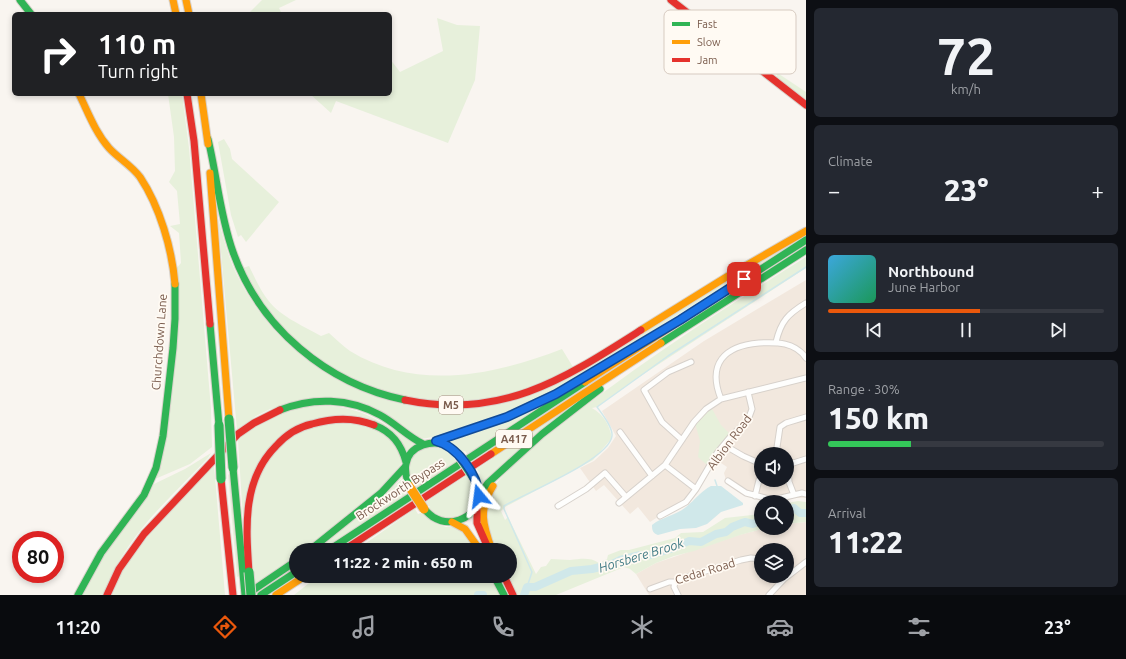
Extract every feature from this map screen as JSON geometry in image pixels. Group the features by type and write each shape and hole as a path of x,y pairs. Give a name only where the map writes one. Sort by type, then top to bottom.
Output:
{"main road":[{"path":"20,0 29,12"},
{"path":"173,0 176,12"},
{"path":"186,0 189,12"},
{"path":"671,0 684,10"},
{"path":"766,74 806,105"},
{"name":"Churchdown Lane","path":"78,595 104,548 145,494 155,472 165,423 172,355 175,293 174,275 170,254 146,190 135,171 110,149 102,138 80,96"},
{"path":"188,96 194,141 219,425 221,479 233,595"},
{"name":"M5","path":"201,96 222,218 230,244 246,283 269,318 301,350 338,376 374,392 417,402 449,405 480,403 514,397 544,386 574,370 743,266 806,231"},
{"name":"M5","path":"208,139 214,236 233,468 246,574 251,595"},
{"name":"Brockworth Bypass","path":"354,543 806,240"},
{"name":"Brockworth Bypass","path":"341,543 682,324 806,250"},
{"path":"319,543 381,493 405,465 413,451 423,444 507,417 544,400 682,324"},
{"path":"452,522 465,518 478,501 488,484 556,422 682,324"},
{"path":"107,595 119,569 144,534 238,434 250,424 277,410 303,402 318,401 352,404 378,415 423,444"},
{"name":"M5","path":"246,595 247,522 251,490 262,462 271,450 285,436 298,428 320,420 340,418 360,420 379,427 393,435 401,445 405,465"},
{"path":"436,441 452,448 459,455 474,478 478,488 477,523 487,543"},
{"path":"488,543 482,522 484,502 487,493 515,458"},
{"path":"405,465 406,479 409,486 430,516 436,520 452,522 465,529 475,543"},
{"path":"246,595 289,566"},
{"path":"261,595 289,577"},
{"path":"276,595 294,583"},
{"path":"287,595 302,583"},
{"path":"500,583 510,595"},
{"path":"506,583 510,595"}],"street":[{"path":"776,342 783,321 792,311 806,303"},
{"path":"721,399 716,378 718,367 722,359 737,347 747,344 776,342 791,345 805,355"},
{"path":"682,440 662,422 644,390 668,372 691,362"},
{"path":"619,503 665,465 694,422 706,409 721,399 806,378"},
{"name":"Albion Road","path":"660,516 686,502 724,445 748,420 752,409 748,392"},
{"path":"777,447 780,427 786,423 806,418"},
{"path":"620,432 652,476"},
{"path":"724,445 754,461"},
{"path":"794,463 806,459"},
{"path":"665,465 696,489"},
{"path":"558,506 586,489 605,473 626,497"},
{"path":"728,481 746,493 754,496"},
{"path":"791,487 794,495 806,494"},
{"name":"Cedar Road","path":"650,589 741,560 754,558"},
{"path":"794,570 806,562"},
{"path":"675,582 674,587 678,595"},
{"path":"769,595 778,583"}],"shaded area":[{"path":"806,280 806,498 794,498 794,495 754,495 754,497 741,494 727,484 724,473 727,467 715,459 686,499 650,522 638,507 630,514 604,485 596,491 580,468 594,461 608,448 616,436 602,411 704,341"},
{"path":"806,522 806,595 649,595 636,574 656,563 754,531 754,535 794,535 794,523"}],"green space":[{"path":"262,0 296,0 279,8 281,12 250,12"},
{"path":"437,18 457,25 480,26 475,80 448,143 336,101 331,113 312,96 392,96 392,62 400,72 443,51"},
{"path":"776,74 779,74 806,92 806,103 777,77"},
{"path":"168,96 182,96 189,148 211,409 212,447 190,464 155,479 164,439 175,270 181,263 179,233 170,226 180,224 177,191 169,182 175,171 174,137"},
{"path":"224,139 230,149 232,159 279,202 246,242 241,235 238,237 231,215 218,142"},
{"path":"218,218 226,247 234,268 255,305 276,332 301,355 330,375 360,391 393,402 426,408 467,409 512,402 800,239 572,381 514,410 452,430 451,434 421,439 347,400 270,409 256,416 237,430"},
{"path":"806,257 806,268 633,381 597,407 592,408 605,420 612,438 593,460 505,507 501,511 505,520 508,517 536,574 541,567 546,566 551,559 589,559 599,563 607,559 608,555 621,550 629,550 675,538 681,533 703,532 725,518 754,515 754,531 674,556 656,563 636,574 630,569 624,567 556,595 515,595 509,583 517,583 517,543 492,543 485,525 485,511 488,498 500,478 539,442 588,404 648,360 742,297"},
{"path":"249,266 265,296 283,315 321,336 329,333 350,351 376,364 402,372 429,375 456,375 483,372 510,366 562,349 573,367 547,380 520,390 493,397 466,400 438,400 410,397 382,390 355,380 337,370 286,332 271,316 261,301 243,268"},
{"path":"557,396 468,455 465,451 462,452 447,440"},
{"path":"313,405 343,408 367,415 390,427 415,444 408,452 385,428 321,418 266,454 243,519 238,440 259,422 290,409"},
{"path":"572,406 481,487 476,476 480,473 477,469"},
{"path":"711,407 721,425 730,434 707,465 698,457 700,441 695,423"},
{"path":"339,422 360,425 376,430 388,437 396,446 402,459 401,464 380,489 314,543 289,543 289,563 255,586 252,558 252,530 253,504 259,480 269,459 285,442 308,429"},
{"path":"432,445 443,447 455,457 454,458 457,463 416,488 411,482 409,475 408,469 410,463 416,454"},
{"path":"211,453 208,458 146,523 135,537 116,567 104,595 80,595 96,566 154,484 185,469"},
{"path":"214,465 225,595 111,595 122,571 148,536"},
{"path":"230,473 239,576 237,577 228,475"},
{"path":"466,476 469,480 471,479 474,496 471,507 467,511 445,519 427,509 430,507 426,502"},
{"path":"402,479 405,488 402,491 406,496 335,543 324,543"},
{"path":"794,502 806,502 806,522 794,523"},
{"path":"415,509 418,514 421,513 435,523 446,527 455,527 464,531 472,543 366,543"},
{"path":"309,583 495,583 501,595 294,595"}],"water":[{"path":"711,486 721,486 743,503 743,505 721,512 707,524 696,528 680,529 658,535 654,533 652,525 682,510 704,490"}],"waterway":[{"path":"527,587 532,572 504,506 582,465 597,455 607,445 612,436 612,432 607,421 597,407 668,356 806,267"},
{"path":"715,480 717,486"},
{"name":"Horsbere Brook","path":"794,508 800,513 806,513"},
{"name":"Horsbere Brook","path":"524,595 527,587 535,587 571,571 592,569 640,555 647,556 674,548 689,541 701,542 716,534 726,532 732,527 742,523 754,524"},
{"name":"Horsbere Brook","path":"478,595 483,595"}],"traffic: fast":[{"path":"20,0 29,12"},
{"path":"208,139 222,210 233,252 245,280 260,305 279,328 300,348 323,366 349,381 376,392 405,400"},
{"path":"730,289 806,240"},
{"path":"661,343 806,250"},
{"path":"78,595 101,553 144,495 156,468 163,436 173,348 175,284"},
{"path":"210,324 219,425"},
{"path":"340,543 585,382"},
{"path":"436,441 507,417 568,388"},
{"path":"479,496 488,483 542,434 600,389"},
{"path":"280,410 318,401 331,401 356,405 380,415 423,444"},
{"path":"229,419 233,468"},
{"path":"219,425 221,479"},
{"path":"374,425 386,431 395,439 406,462"},
{"path":"409,486 405,467 408,457 417,448 430,443 443,444 459,455"},
{"path":"459,455 474,478"},
{"path":"233,468 245,595"},
{"path":"319,543 381,493 404,468"},
{"path":"424,509 439,520 453,521 465,517 474,508 478,499 478,490 474,478"},
{"path":"246,595 289,566"},
{"path":"249,572 251,595"},
{"path":"261,595 289,577"},
{"path":"498,583 504,595"}],"traffic: slow":[{"path":"173,0 176,12"},
{"path":"186,0 189,12"},
{"path":"80,96 104,142 140,177 147,189 164,229 171,257 175,284"},
{"path":"201,96 208,144"},
{"path":"210,173 229,419"},
{"path":"641,330 728,276 806,231"},
{"path":"585,382 730,289"},
{"path":"491,454 661,343"},
{"path":"409,486 424,509"},
{"path":"490,543 484,525 484,510 485,503 493,486"},
{"path":"452,522 465,529 475,543"},
{"path":"276,595 294,583"}],"traffic: jam":[{"path":"671,0 684,10"},
{"path":"766,74 806,105"},
{"path":"187,96 194,141 210,324"},
{"path":"405,400 440,405 472,404 502,400 530,391 558,379 613,348 641,330"},
{"path":"107,595 119,569 144,534 238,434 254,423 280,410"},
{"path":"249,572 247,522 252,489 257,474 265,459 276,446 288,435 297,430 307,425 320,422 343,419 366,422 374,425"},
{"path":"355,543 491,454"},
{"path":"221,479 233,595"},
{"path":"477,506 477,523 486,543"},
{"path":"507,583 513,595"}],"route":[{"path":"479,496 476,482 459,455 452,448 436,441 507,417 556,394 680,320 744,279"}]}
